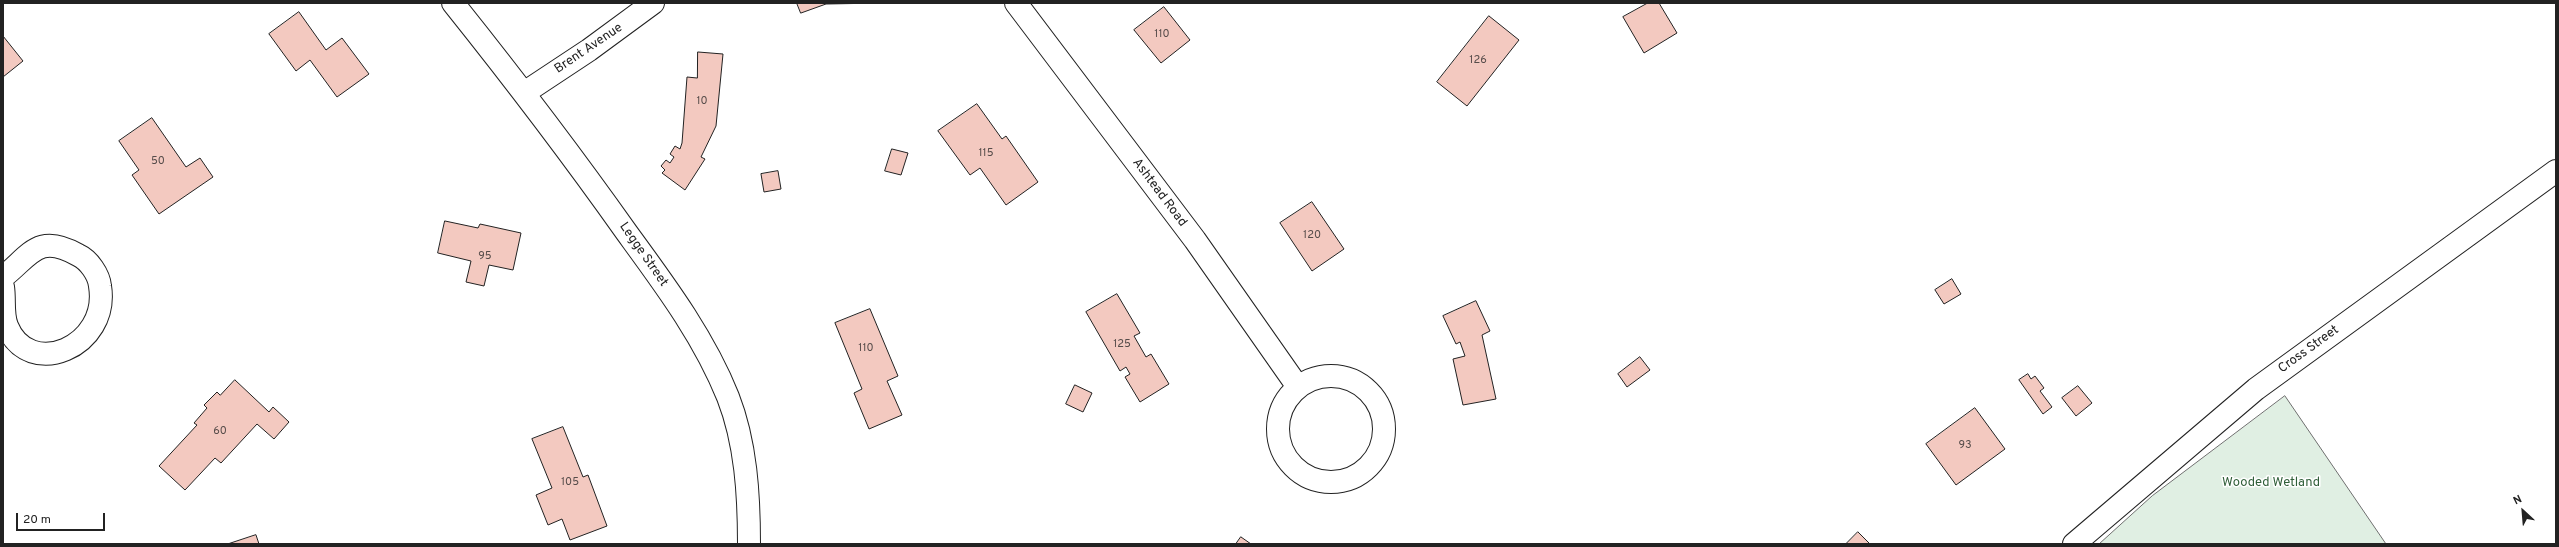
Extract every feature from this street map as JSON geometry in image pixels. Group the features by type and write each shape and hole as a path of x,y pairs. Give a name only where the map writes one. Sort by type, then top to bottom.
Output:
{"street":[{"name":"Legge Street","path":"453,3 524,93 672,296 719,376 728,398 743,456 748,506 749,544"},
{"name":"Brent Avenue","path":"524,93 589,50 654,3"},
{"name":"Ashtead Road","path":"1016,3 1195,240 1298,386"},
{"name":"Cross Street","path":"2074,544 2256,389 2556,171"},
{"path":"3,277 31,250 56,246 68,249 81,256 100,281 102,296 100,312 94,326 77,344 54,352 29,350 20,344 7,326 3,287"},
{"path":"1324,375 1338,375 1352,379 1364,386 1374,396 1381,408 1384,437 1373,462 1362,472 1350,479 1328,482 1308,477 1291,464 1280,445 1278,424 1284,403 1298,386 1324,375"}],"green space":[{"name":"Wooded Wetland","path":"2285,396 2386,544 2099,544 2152,496"}],"building":[{"path":"797,3 882,3 826,4 801,13"},
{"path":"1648,3 1659,3 1677,33 1644,53 1623,17"},
{"path":"1164,7 1190,40 1161,63 1134,30"},
{"path":"299,12 326,50 342,38 369,74 337,97 310,60 296,71 269,34"},
{"path":"1489,16 1519,40 1467,106 1437,82"},
{"path":"3,36 23,61 3,77"},
{"path":"698,52 723,54 716,126 701,157 705,159 685,190 662,173 665,170 661,166 666,160 670,163 674,157 670,154 675,146 680,149 682,143 687,77 697,78"},
{"path":"977,104 1002,139 1006,136 1038,182 1006,205 980,168 970,175 938,131"},
{"path":"152,118 186,167 200,158 213,177 159,214 132,175 139,170 119,141"},
{"path":"892,149 908,153 901,175 885,171"},
{"path":"778,171 781,189 764,192 761,174"},
{"path":"1312,202 1344,249 1312,271 1280,223"},
{"path":"445,221 478,228 480,224 521,233 513,270 489,265 484,286 466,282 471,261 438,253"},
{"path":"1952,279 1961,294 1944,304 1935,290"},
{"path":"1117,294 1140,333 1134,336 1146,357 1151,354 1169,384 1140,402 1125,377 1130,374 1126,367 1120,371 1086,312"},
{"path":"1476,301 1490,331 1482,335 1496,399 1463,405 1453,359 1465,356 1460,342 1456,344 1443,316"},
{"path":"870,309 898,376 887,381 902,415 869,429 854,393 862,389 835,323"},
{"path":"1640,357 1650,370 1627,387 1618,374"},
{"path":"2028,374 2031,379 2035,376 2044,388 2040,391 2052,407 2043,414 2019,380"},
{"path":"235,380 269,412 273,407 289,422 274,439 257,424 221,463 215,458 185,490 159,466 197,425 194,423 207,408 204,405 217,392 220,395"},
{"path":"1075,385 1092,393 1083,412 1066,404"},
{"path":"2078,386 2092,403 2076,416 2062,398"},
{"path":"1975,408 2005,449 1956,485 1926,444"},
{"path":"563,427 583,477 588,475 607,526 570,540 562,519 548,525 536,495 552,488 532,439"},
{"path":"1858,532 1870,544 1846,544"},
{"path":"256,535 259,544 228,544"},
{"path":"1241,537 1251,544 1236,544"}]}
